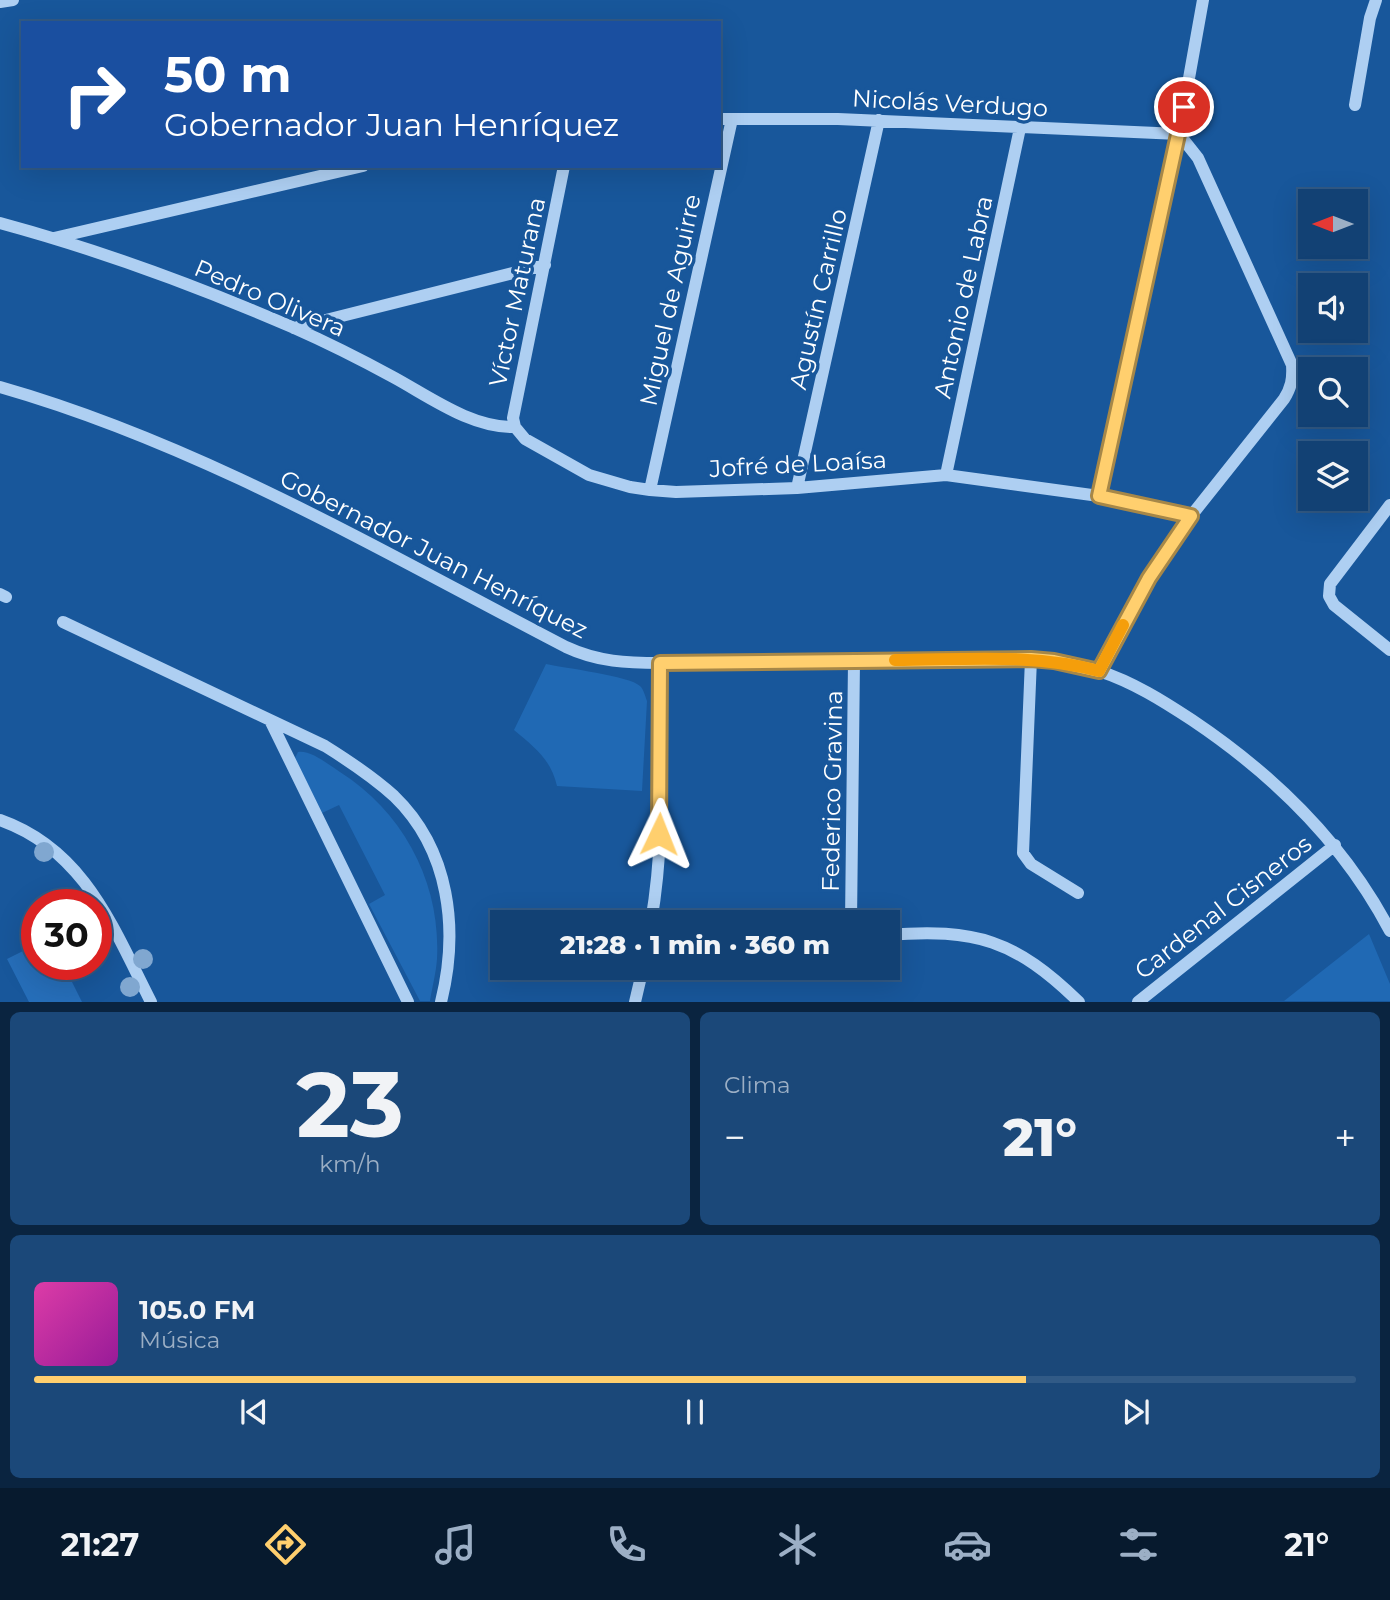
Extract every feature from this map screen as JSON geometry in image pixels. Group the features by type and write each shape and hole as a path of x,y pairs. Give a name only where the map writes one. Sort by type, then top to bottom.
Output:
{"street":[{"path":"0,2 13,0"},
{"path":"1099,496 1179,134 1203,0"},
{"path":"1355,105 1370,18 1376,0"},
{"name":"Nicolás Verdugo","path":"726,119 879,120 1179,134"},
{"name":"Miguel de Aguirre","path":"721,143 726,119"},
{"name":"Agustín Carrillo","path":"797,488 879,120"},
{"name":"Antonio de Labra","path":"946,475 1020,128"},
{"path":"1099,671 1149,578 1191,516 1284,399 1293,377 1292,365 1198,158 1179,134"},
{"path":"54,238 354,168"},
{"name":"Víctor Maturana","path":"515,427 514,409 564,168"},
{"name":"Miguel de Aguirre","path":"650,490 716,168"},
{"name":"Pedro Olivera","path":"0,223 145,269 294,328 379,369 468,417 493,426 515,427"},
{"path":"294,328 545,265"},
{"name":"Gobernador Juan Henríquez","path":"0,387 96,419 227,473 581,654 613,662 660,663 1031,659 1099,671 1145,690 1205,729 1279,787 1335,845 1369,893 1390,931"},
{"name":"Jofré de Loaísa","path":"515,427 526,439 589,475 650,490 797,488 946,475 1099,496 1191,516"},
{"path":"1390,505 1330,584 1329,596 1334,605 1390,650"},
{"path":"63,622 324,746 395,797 425,837 439,869 449,904 449,953 441,1002"},
{"path":"1031,659 1023,853 1031,864 1078,893"},
{"name":"Federico Gravina","path":"851,910 855,661"},
{"path":"652,910 660,807 660,663"},
{"path":"270,720 408,1002"},
{"path":"0,820 47,844 78,873 105,912 151,1002"},
{"name":"Cardenal Cisneros","path":"1138,1002 1335,845"},
{"path":"900,934 935,933 997,943 1026,957 1079,1002"},
{"path":"635,1002 640,980"}],"shaded area":[{"path":"546,664 624,679 641,688 647,701 642,791 557,786 546,761 514,730"},
{"path":"298,752 320,759 363,789 400,829 414,852 433,903 437,931 437,959 430,1001 420,1001 369,904 385,895 339,805 322,813 294,760"},
{"path":"1369,934 1390,984 1390,1001 1284,1001"}],"building":[{"path":"21,952 21,980 71,980 82,1002 29,1002 7,959"}],"slow traffic":[{"path":"895,660 1031,659 1099,671 1123,625"}],"route":[{"path":"659,834 660,663 1031,659 1099,671 1149,578 1191,516 1099,496 1184,107"}]}
